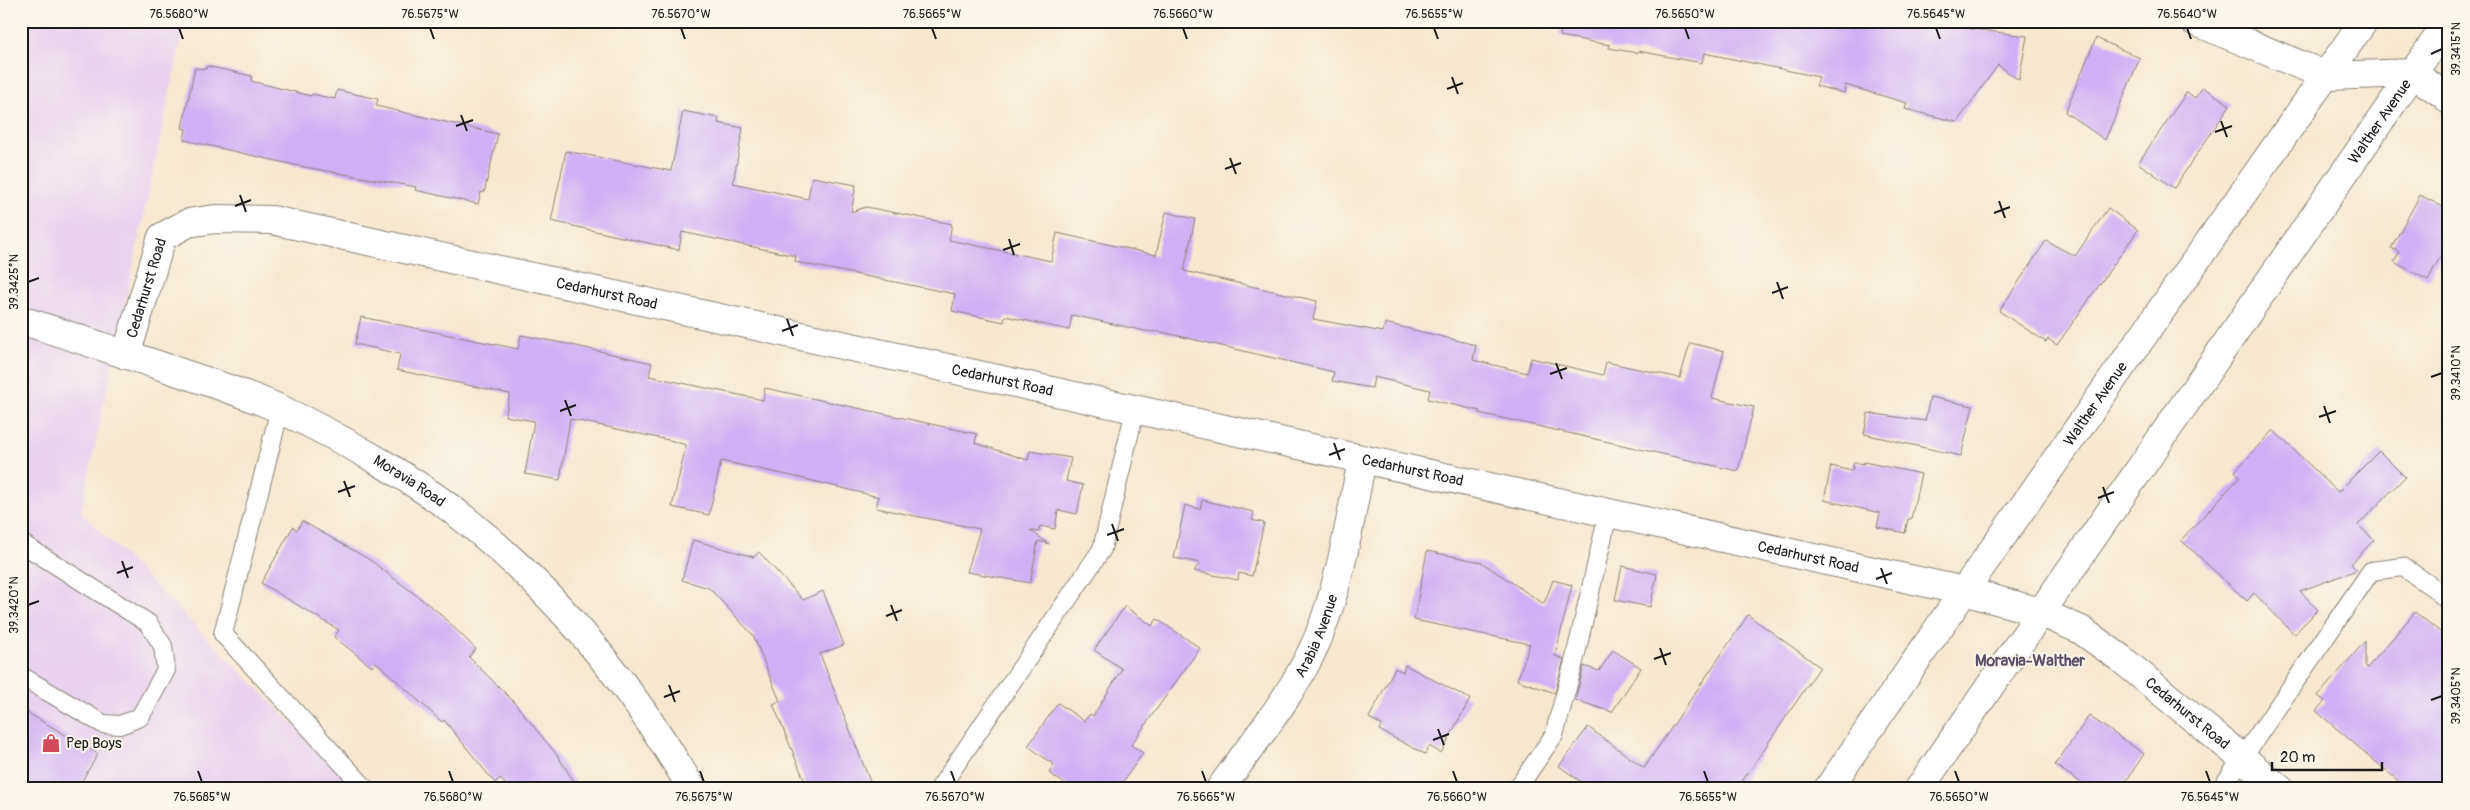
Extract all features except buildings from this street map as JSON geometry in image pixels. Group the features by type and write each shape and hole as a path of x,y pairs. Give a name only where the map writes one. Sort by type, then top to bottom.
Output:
{"street":[{"path":"2194,21 2327,76 2412,73 2449,100"},
{"name":"Walther Avenue","path":"1828,789 1964,591 2364,21"},
{"name":"Walther Avenue","path":"1919,789 2449,22"},
{"name":"Cedarhurst Road","path":"126,354 162,237 188,223 215,219 272,220 1964,591 2040,612 2080,630 2120,658 2280,789"},
{"name":"Moravia Road","path":"21,320 216,384 280,409 336,438 414,485 473,526 526,574 585,637 656,732 692,789"},
{"name":"Arabia Avenue","path":"1220,789 1288,692 1317,639 1338,583 1362,460"}],"lane":[{"path":"280,409 223,634 366,789"},
{"path":"939,789 1102,549 1135,410"},
{"path":"1517,789 1554,735 1574,662 1608,514"},
{"path":"21,543 148,623 163,646 166,670 140,717 120,724 103,724 21,676"},
{"path":"2221,789 2241,757 2371,571 2403,567 2434,588 2449,602"}],"shaded area":[{"path":"21,21 185,21 81,512 358,789 21,789"}],"place":[{"name":"Pep Boys","path":"51,743"}],"district":[{"name":"Moravia-Walther","path":"2030,660"}]}
